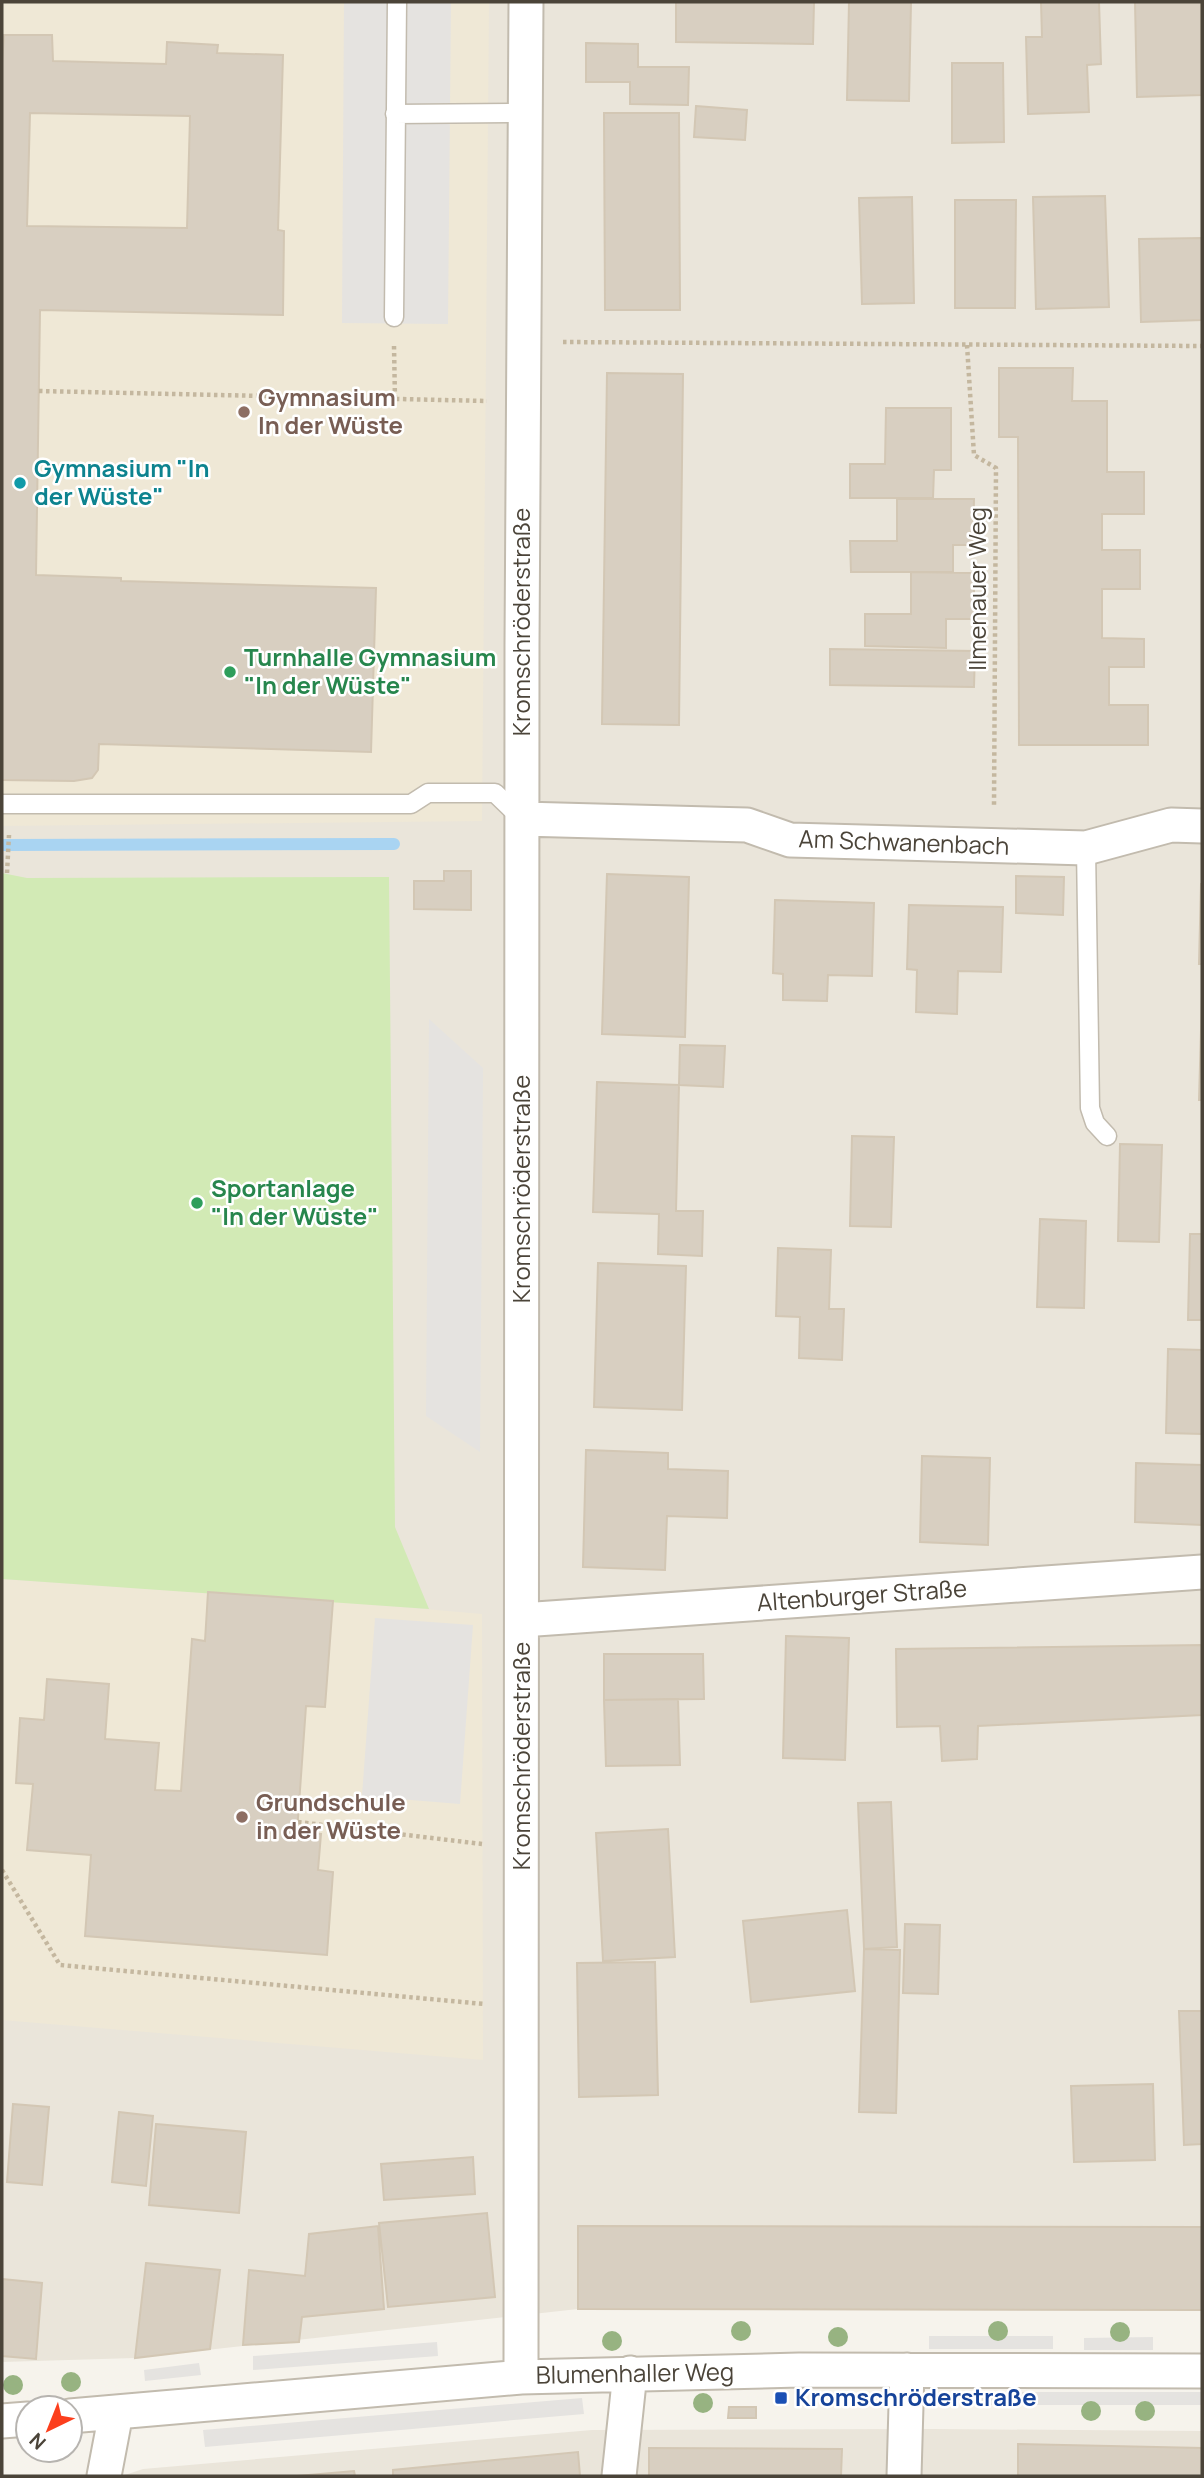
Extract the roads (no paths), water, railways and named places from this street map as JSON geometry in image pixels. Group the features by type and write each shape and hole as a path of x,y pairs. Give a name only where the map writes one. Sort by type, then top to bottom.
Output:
{"street":[{"name":"Kromschröderstraße","path":"521,2377 523,342 526,2"},
{"name":"Am Schwanenbach","path":"522,819 747,825 790,841 1086,848 1171,825 1202,826"},
{"name":"Altenburger Straße","path":"522,1620 1202,1572"},
{"name":"Blumenhaller Weg","path":"84,2415 521,2377 907,2370 1202,2371"},
{"path":"904,2476 907,2370"},
{"path":"619,2476 630,2373"},
{"path":"104,2476 116,2413"}],"lane":[{"path":"394,317 397,2"},
{"path":"395,114 524,113"},
{"path":"2,804 411,804 428,793 495,793 522,819"},
{"path":"1086,848 1090,1108 1095,1123 1107,1136"}],"waterway":[{"path":"2,845 394,844"}],"place":[{"name":"Gymnasium In der Wüste","path":"244,412"},
{"name":"Gymnasium \"In der Wüste\"","path":"20,483"},
{"name":"Turnhalle Gymnasium \"In der Wüste\"","path":"230,672"},
{"name":"Sportanlage \"In der Wüste\"","path":"197,1203"},
{"name":"Grundschule in der Wüste","path":"242,1817"},
{"name":"Kromschröderstraße","path":"781,2398"}]}
